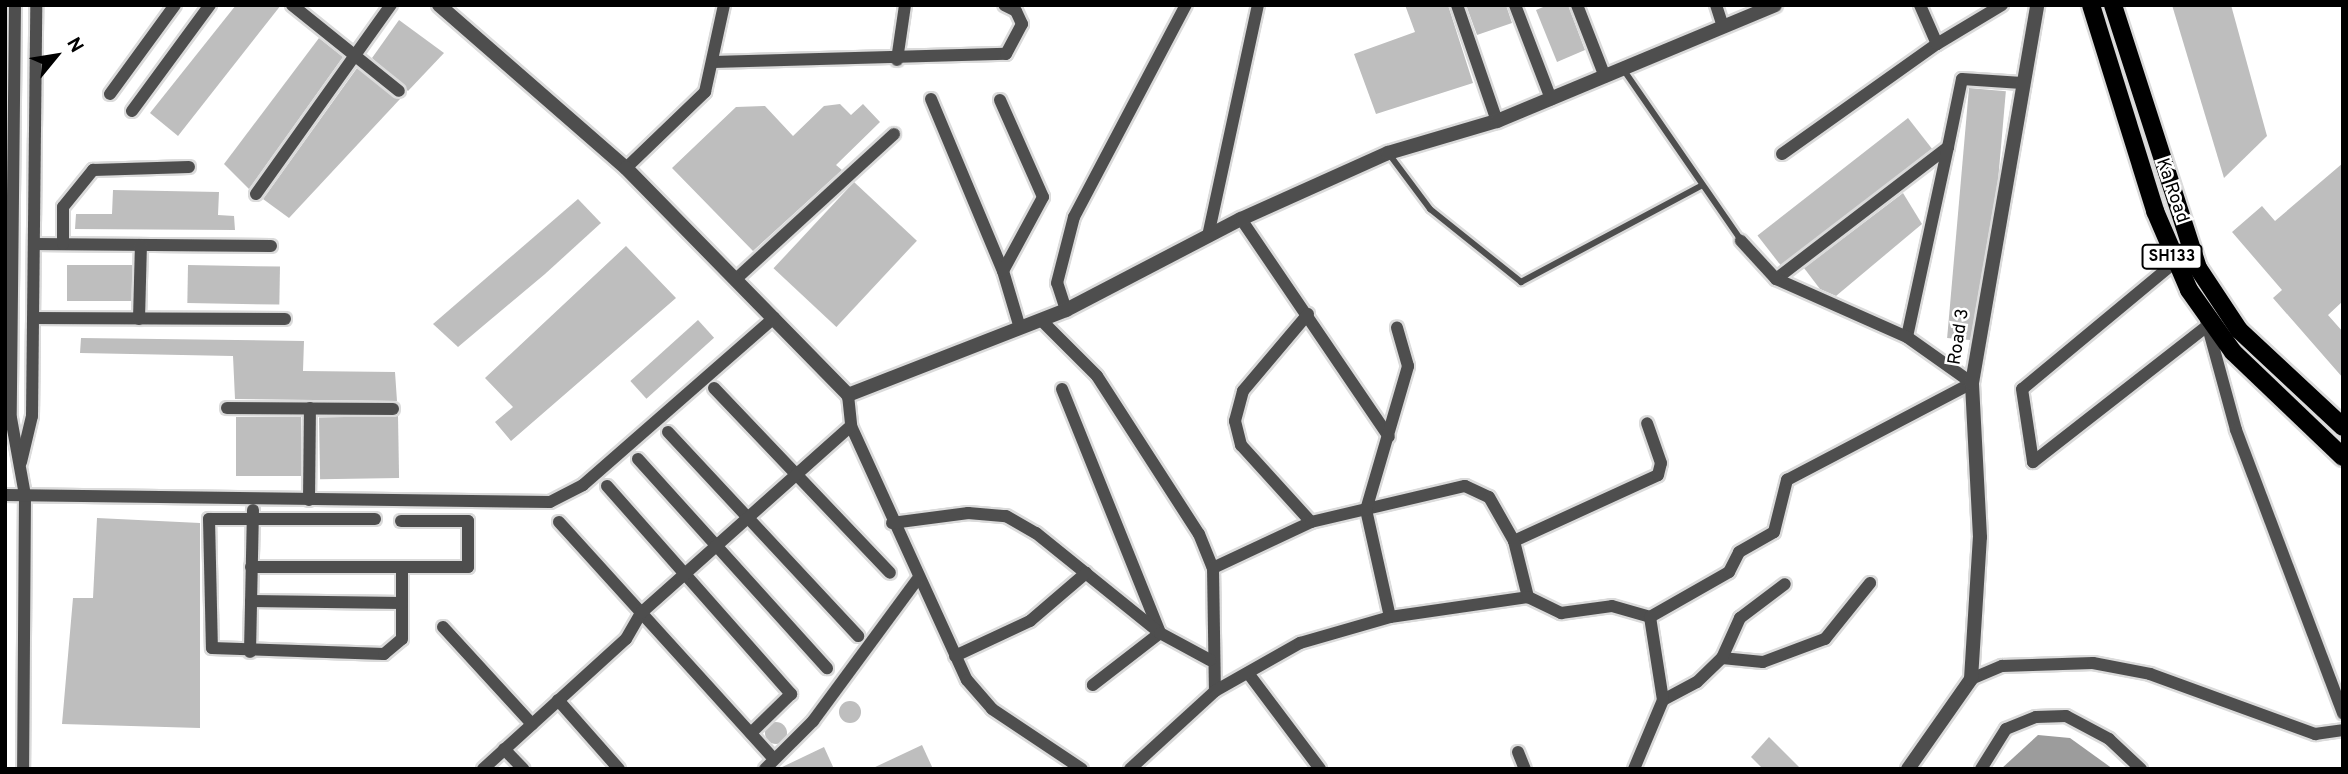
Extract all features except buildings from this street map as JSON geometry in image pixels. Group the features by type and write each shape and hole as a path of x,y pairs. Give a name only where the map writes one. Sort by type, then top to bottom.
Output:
{"main road":[{"name":"Ka Road","path":"2091,5 2175,263 2206,320 2242,361 2343,457"},
{"name":"Ka Road","path":"2113,5 2181,225 2217,300 2257,348 2343,427"},
{"path":"2242,361 2257,348"}],"street":[{"path":"15,5 9,76 11,418 21,462 24,495 23,769"},
{"path":"21,462 32,416 36,5"},
{"path":"132,111 210,5"},
{"path":"256,194 358,58 391,5"},
{"path":"439,5 626,168 737,278 848,395 851,426 917,580 956,656 992,709 1082,769"},
{"path":"626,168 705,92 724,5"},
{"path":"897,60 905,5"},
{"path":"713,62 897,60 1006,54 1022,24 1016,11 1004,5"},
{"path":"1066,310 1057,283 1073,217 1186,5"},
{"path":"1458,5 1497,121"},
{"path":"1515,5 1551,99"},
{"path":"1577,5 1605,76"},
{"path":"1716,5 1723,27"},
{"path":"848,395 1066,310 1241,219 1388,153 1497,121 1774,5"},
{"path":"1920,5 1937,44"},
{"path":"1782,154 1937,44 2002,5"},
{"name":"Road 3","path":"1971,679 1980,537 1972,383 2037,5"},
{"path":"296,6 400,92"},
{"path":"110,94 171,7"},
{"path":"1208,236 1260,7"},
{"path":"1907,337 1962,79 2022,83"},
{"path":"930,99 1003,271 1020,328"},
{"path":"1000,100 1043,197 1003,271"},
{"path":"737,278 894,134"},
{"path":"1776,279 1948,147"},
{"path":"63,244 63,207 93,170 189,167"},
{"path":"1241,219 1389,437"},
{"path":"1130,769 1214,691 1300,643 1390,617 1528,597 1561,613 1612,606 1650,617 1729,572 1739,552 1774,532 1787,480 1972,383 1907,337 1776,279 1741,241"},
{"path":"34,244 271,246"},
{"path":"139,319 141,245"},
{"path":"2175,263 2022,389 2033,462 2206,320 2217,300"},
{"path":"1308,314 1243,391 1235,421 1241,445 1311,522"},
{"path":"33,318 285,319"},
{"path":"5,495 309,500 560,499 774,318"},
{"path":"1041,320 1097,376 1199,534 1213,568 1210,660 1214,691"},
{"path":"2206,320 2236,430 2343,713"},
{"path":"1390,617 1366,510 1408,366 1397,328"},
{"path":"714,388 798,472 890,573"},
{"path":"1062,389 1160,633"},
{"path":"227,408 393,409"},
{"path":"309,500 310,408"},
{"path":"1514,541 1658,475 1661,463 1647,423"},
{"path":"483,769 626,639 642,613 747,516 851,426"},
{"path":"668,432 858,636"},
{"path":"638,459 827,668"},
{"path":"607,486 794,699 751,733"},
{"path":"1213,568 1311,522 1480,488 1514,541 1528,597"},
{"path":"250,652 253,499"},
{"path":"892,523 968,513 1006,516 1086,573 1160,633 1210,660"},
{"path":"374,519 215,518 206,524 212,648 250,652 384,653 402,639 402,569"},
{"path":"251,567 464,569 470,563 471,527 464,520 401,521"},
{"path":"559,522 751,733 769,763 813,721 917,580"},
{"path":"956,656 1030,621 1086,573"},
{"path":"1722,658 1763,662 1825,639 1870,583"},
{"path":"1634,769 1663,701 1722,658 1740,618 1785,584"},
{"path":"251,601 402,603"},
{"path":"1650,617 1663,701"},
{"path":"443,626 532,723"},
{"path":"1093,685 1160,633"},
{"path":"1908,769 1971,679 2033,662 2112,665 2315,734 2343,730"},
{"path":"1248,673 1320,769"},
{"path":"558,700 619,769"},
{"path":"1981,769 2006,729 2035,717 2066,716 2109,739 2141,769"},
{"path":"504,749 523,769"},
{"path":"1518,752 1525,769"}],"lane":[{"path":"1623,69 1741,241"},
{"path":"1388,153 1430,209 1521,282 1701,186"}],"shaded area":[{"path":"2038,735 2070,738 2113,769 2001,769"}]}
